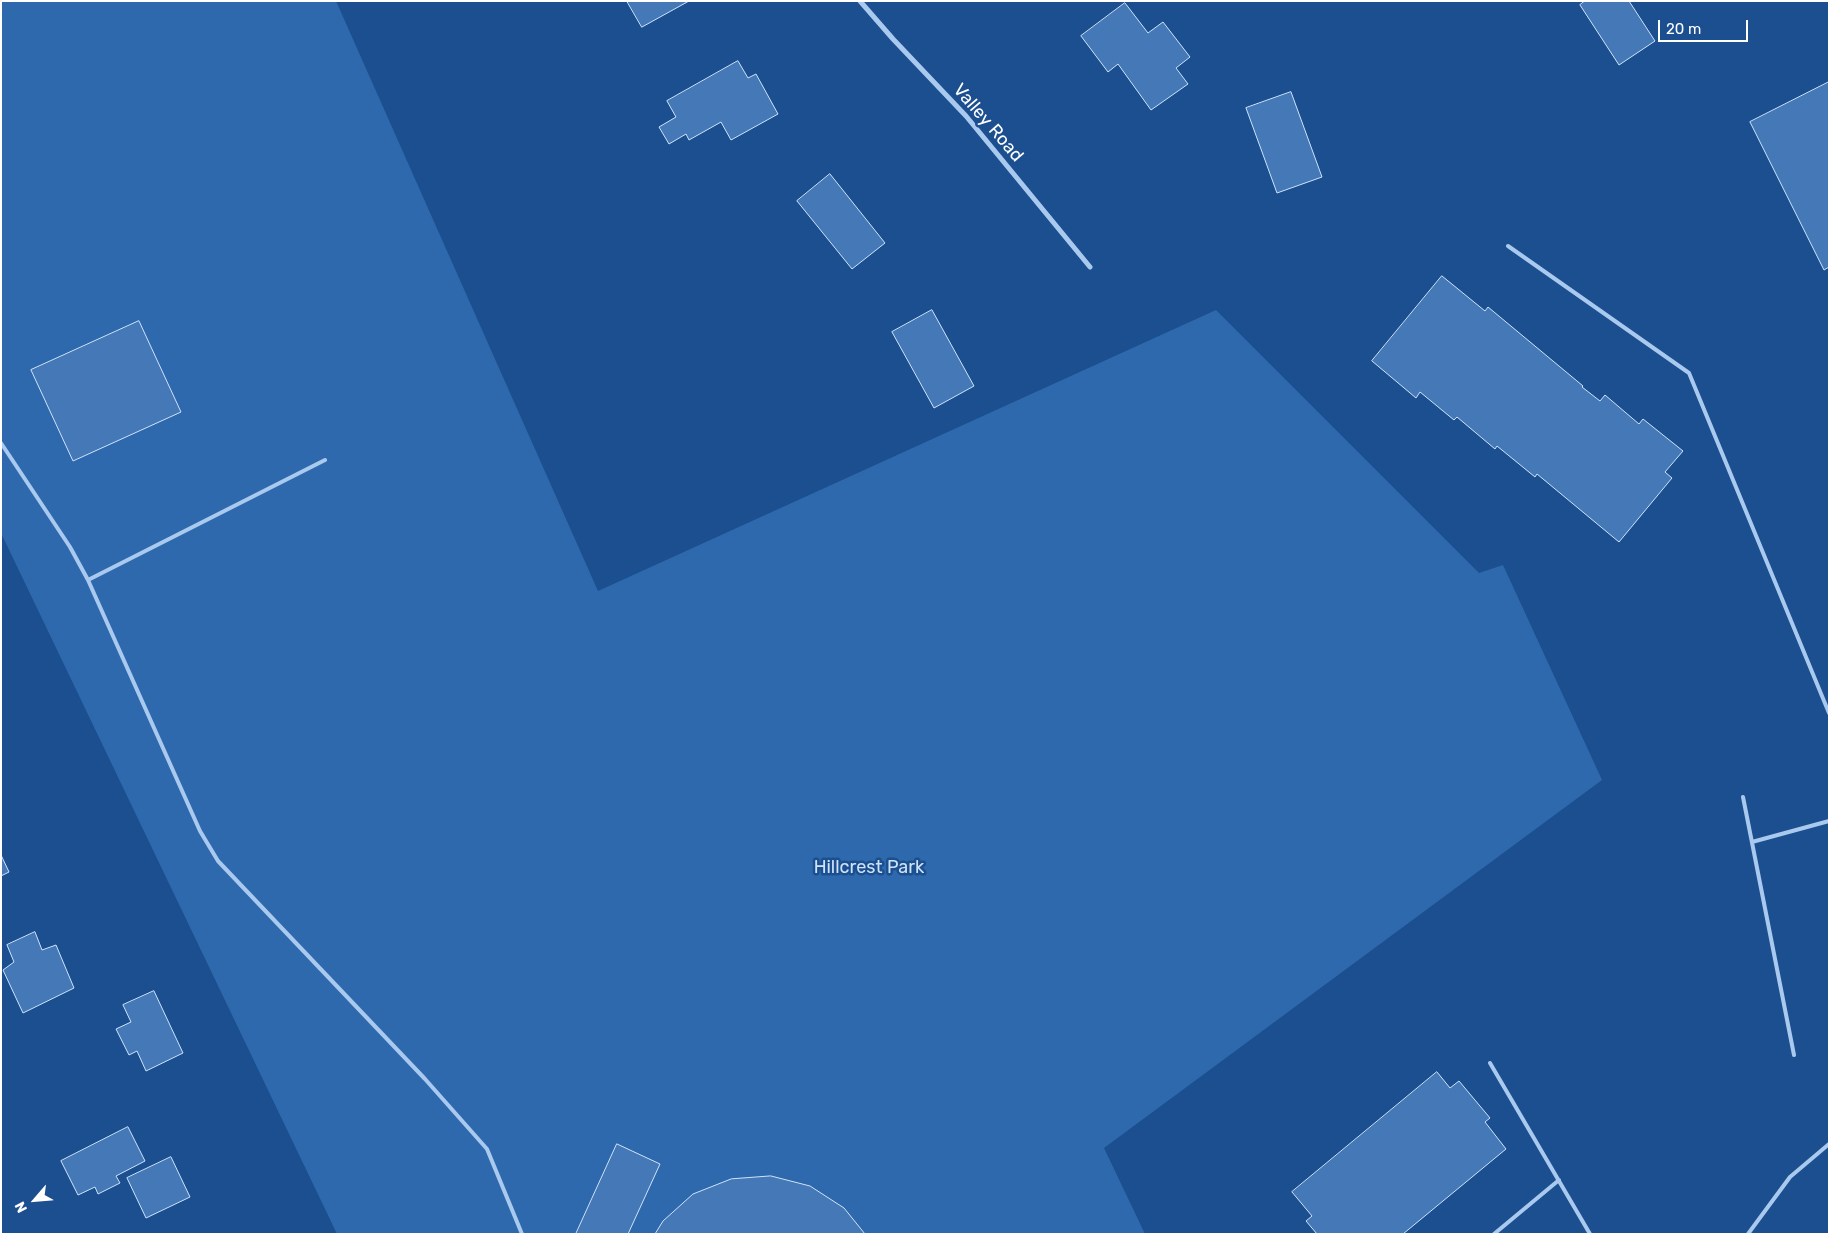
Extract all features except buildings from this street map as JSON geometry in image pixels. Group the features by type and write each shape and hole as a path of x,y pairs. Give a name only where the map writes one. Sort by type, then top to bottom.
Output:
{"street":[{"name":"Valley Road","path":"860,1 966,116 1090,267"}],"lane":[{"path":"1508,246 1689,373 1829,713"},
{"path":"1,443 70,547 88,580 200,831 218,861 425,1079 487,1149 522,1234"},
{"path":"88,580 325,460"},
{"path":"1743,797 1794,1055"},
{"path":"1752,842 1829,821"},
{"path":"1490,1063 1590,1234"},
{"path":"1748,1234 1790,1177 1829,1144"},
{"path":"1494,1234 1559,1180"}],"green space":[{"name":"Hillcrest Park","path":"1,1 336,1 598,591 1216,310 1479,573 1503,565 1602,780 1104,1148 1145,1234 337,1234 1,533"}]}
